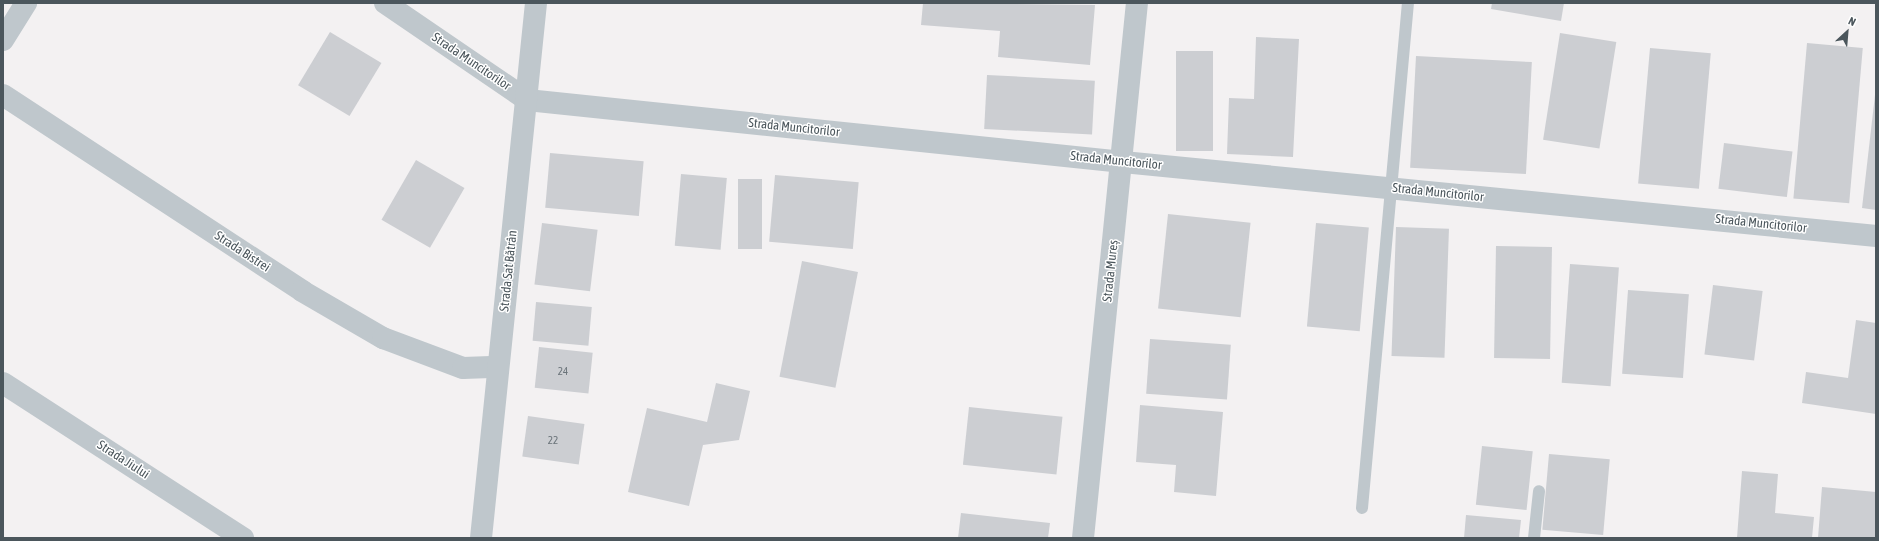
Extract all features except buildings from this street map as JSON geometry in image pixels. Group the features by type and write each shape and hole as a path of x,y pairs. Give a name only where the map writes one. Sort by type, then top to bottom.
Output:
{"street":[{"path":"3,40 26,3"},
{"name":"Strada Muncitorilor","path":"386,3 527,100 1123,162 1876,236"},
{"name":"Strada Sat Bătrân","path":"480,538 536,3"},
{"name":"Strada Mureș","path":"1083,538 1123,162 1137,3"},
{"name":"Strada Bistrei","path":"3,95 302,291 382,338 463,368 498,367"},
{"name":"Strada Jiului","path":"3,383 243,538"}],"lane":[{"path":"1362,508 1393,188 1408,3"},
{"path":"1534,538 1539,491"}]}
